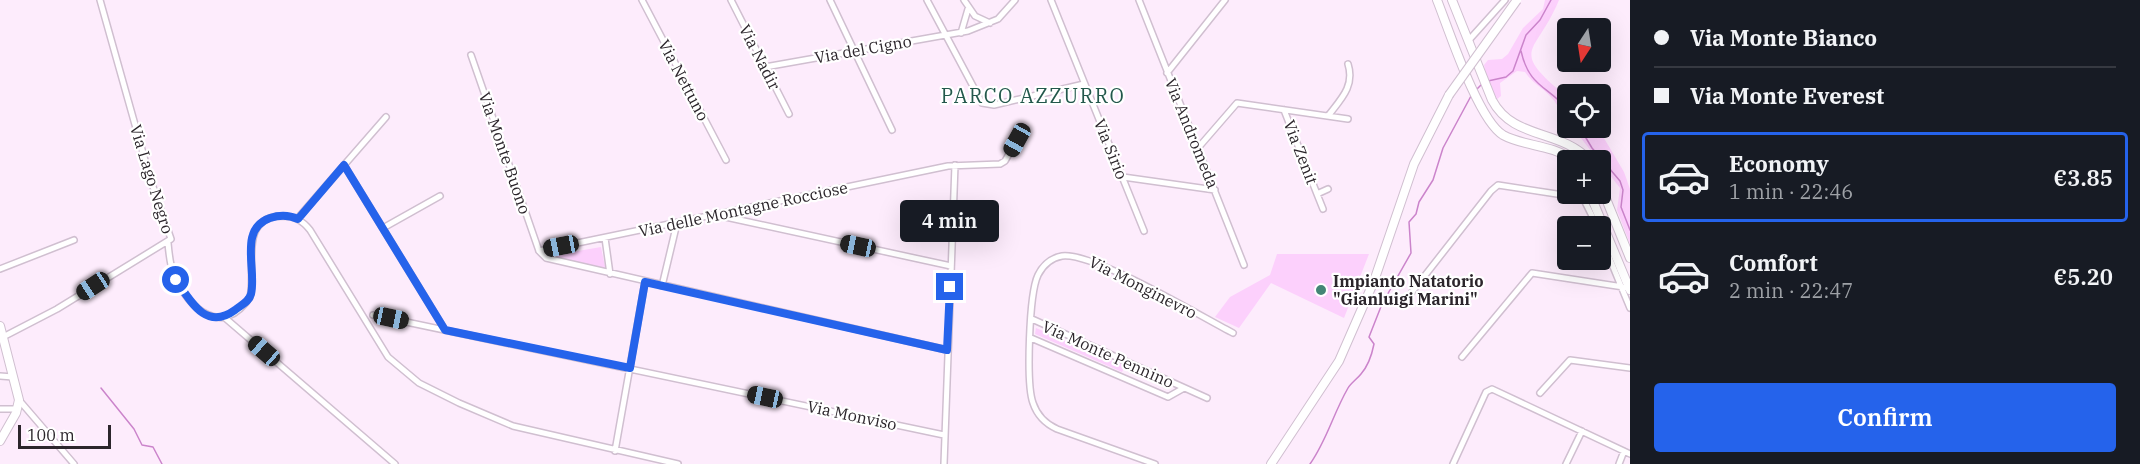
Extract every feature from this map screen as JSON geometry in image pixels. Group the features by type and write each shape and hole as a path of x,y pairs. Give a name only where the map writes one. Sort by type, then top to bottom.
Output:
{"street":[{"name":"Via Lago Negro","path":"3,337 57,309 150,250 168,243 171,237 150,178 100,0"},
{"name":"Via Nettuno","path":"642,0 726,160"},
{"name":"Via Nadir","path":"731,0 789,114"},
{"path":"830,0 892,130"},
{"path":"927,0 978,99 984,104 994,105 1084,84"},
{"path":"964,0 976,18 990,23 1002,16 1015,0"},
{"name":"Via Sirio","path":"1051,0 1144,231"},
{"name":"Via Andromeda","path":"1139,0 1244,266"},
{"path":"1167,73 1225,0"},
{"path":"1437,0 1488,122 1500,133 1514,140 1557,152"},
{"path":"1452,0 1498,111 1510,123 1568,143 1577,150"},
{"path":"1469,40 1505,0"},
{"path":"1271,464 1339,361 1374,280 1414,164 1449,94 1517,0"},
{"path":"961,33 968,9"},
{"name":"Via del Cigno","path":"765,67 944,34 961,33 990,23"},
{"name":"Via Monte Buono","path":"471,55 539,251"},
{"path":"1328,116 1350,85 1348,64"},
{"path":"1198,148 1235,104 1348,119"},
{"name":"Via Zenit","path":"1284,110 1323,209"},
{"path":"298,219 386,117"},
{"name":"Via delle Montagne Rocciose","path":"539,251 955,165 1002,163 1017,140"},
{"path":"344,165 445,330"},
{"path":"944,464 955,165"},
{"path":"1123,177 1215,189"},
{"path":"1412,292 1498,185 1583,198 1592,216"},
{"name":"Via Zenit","path":"1317,194 1328,189"},
{"path":"383,228 440,196"},
{"path":"1594,204 1628,288 1630,308"},
{"path":"1608,204 1630,258"},
{"path":"718,215 951,266"},
{"path":"168,243 173,274 187,295 207,316 214,319 224,317 250,297 251,244 255,231 271,218 282,216 298,219 310,230 388,357 406,374 443,396 506,423 615,451 678,464"},
{"path":"662,286 677,223"},
{"path":"605,238 610,274"},
{"path":"0,269 74,240"},
{"path":"539,251 543,256 610,274 947,350"},
{"name":"Via Monginevro","path":"1155,464 1057,429 1044,421 1035,408 1030,390 1031,338 1033,292 1039,273 1051,260 1070,256 1099,263 1233,333"},
{"path":"1611,256 1628,288"},
{"path":"1462,357 1532,273 1628,288"},
{"path":"615,451 645,282"},
{"name":"Via Monviso","path":"373,315 944,435"},
{"path":"224,317 395,464"},
{"name":"Via Monte Pennino","path":"1032,319 1207,398"},
{"path":"0,326 3,348 19,400 18,409 0,441"},
{"name":"Via Monte Pennino","path":"1031,338 1168,397 1184,388"},
{"path":"1540,393 1570,360 1630,368"},
{"path":"0,376 13,377"},
{"path":"1453,464 1490,390 1497,389 1627,453 1618,464"},
{"path":"19,400 74,464"},
{"path":"0,409 18,409"},
{"path":"1566,464 1582,431"}],"shaded area":[{"path":"1545,0 1559,0 1532,51 1532,59 1537,69 1557,89 1557,105 1525,72 1517,71 1500,83 1501,96 1496,100 1489,91 1484,65 1488,60 1502,59 1508,54 1523,28 1543,9"},
{"path":"1581,138 1604,138 1611,150 1590,150"},
{"path":"1611,150 1624,172 1630,189 1630,244 1617,210 1620,188 1611,177"},
{"path":"601,247 606,271 549,256"},
{"name":"Impianto Natatorio \"Gianluigi Marini\"","path":"1277,254 1369,254 1344,318 1271,283 1239,328 1215,317 1230,297 1270,275"},
{"path":"1036,328 1125,366 1122,372 1035,334"}],"waterway":[{"path":"1488,81 1506,77 1513,71 1526,35 1540,20 1551,0"},
{"path":"1521,51 1524,63 1534,79 1557,99"},
{"path":"1476,90 1483,83"},
{"path":"1310,464 1348,388 1363,371 1369,360 1374,344 1369,337 1382,304 1411,253 1409,222 1416,214 1419,202 1433,180 1443,148 1471,96"},
{"path":"1586,138 1620,181 1623,190 1621,207 1630,230"},
{"path":"101,388 134,429 142,445 153,447 162,464"}],"place":[{"name":"Impianto Natatorio \"Gianluigi Marini\"","path":"1321,290"}],"district":[{"name":"PARCO AZZURRO","path":"1033,96"}],"route":[{"path":"176,280 193,303 207,316 220,319 230,314 249,299 251,293 250,249 255,231 261,223 277,216 298,219 344,165 445,330 630,368 645,282 947,350 950,287"}]}
